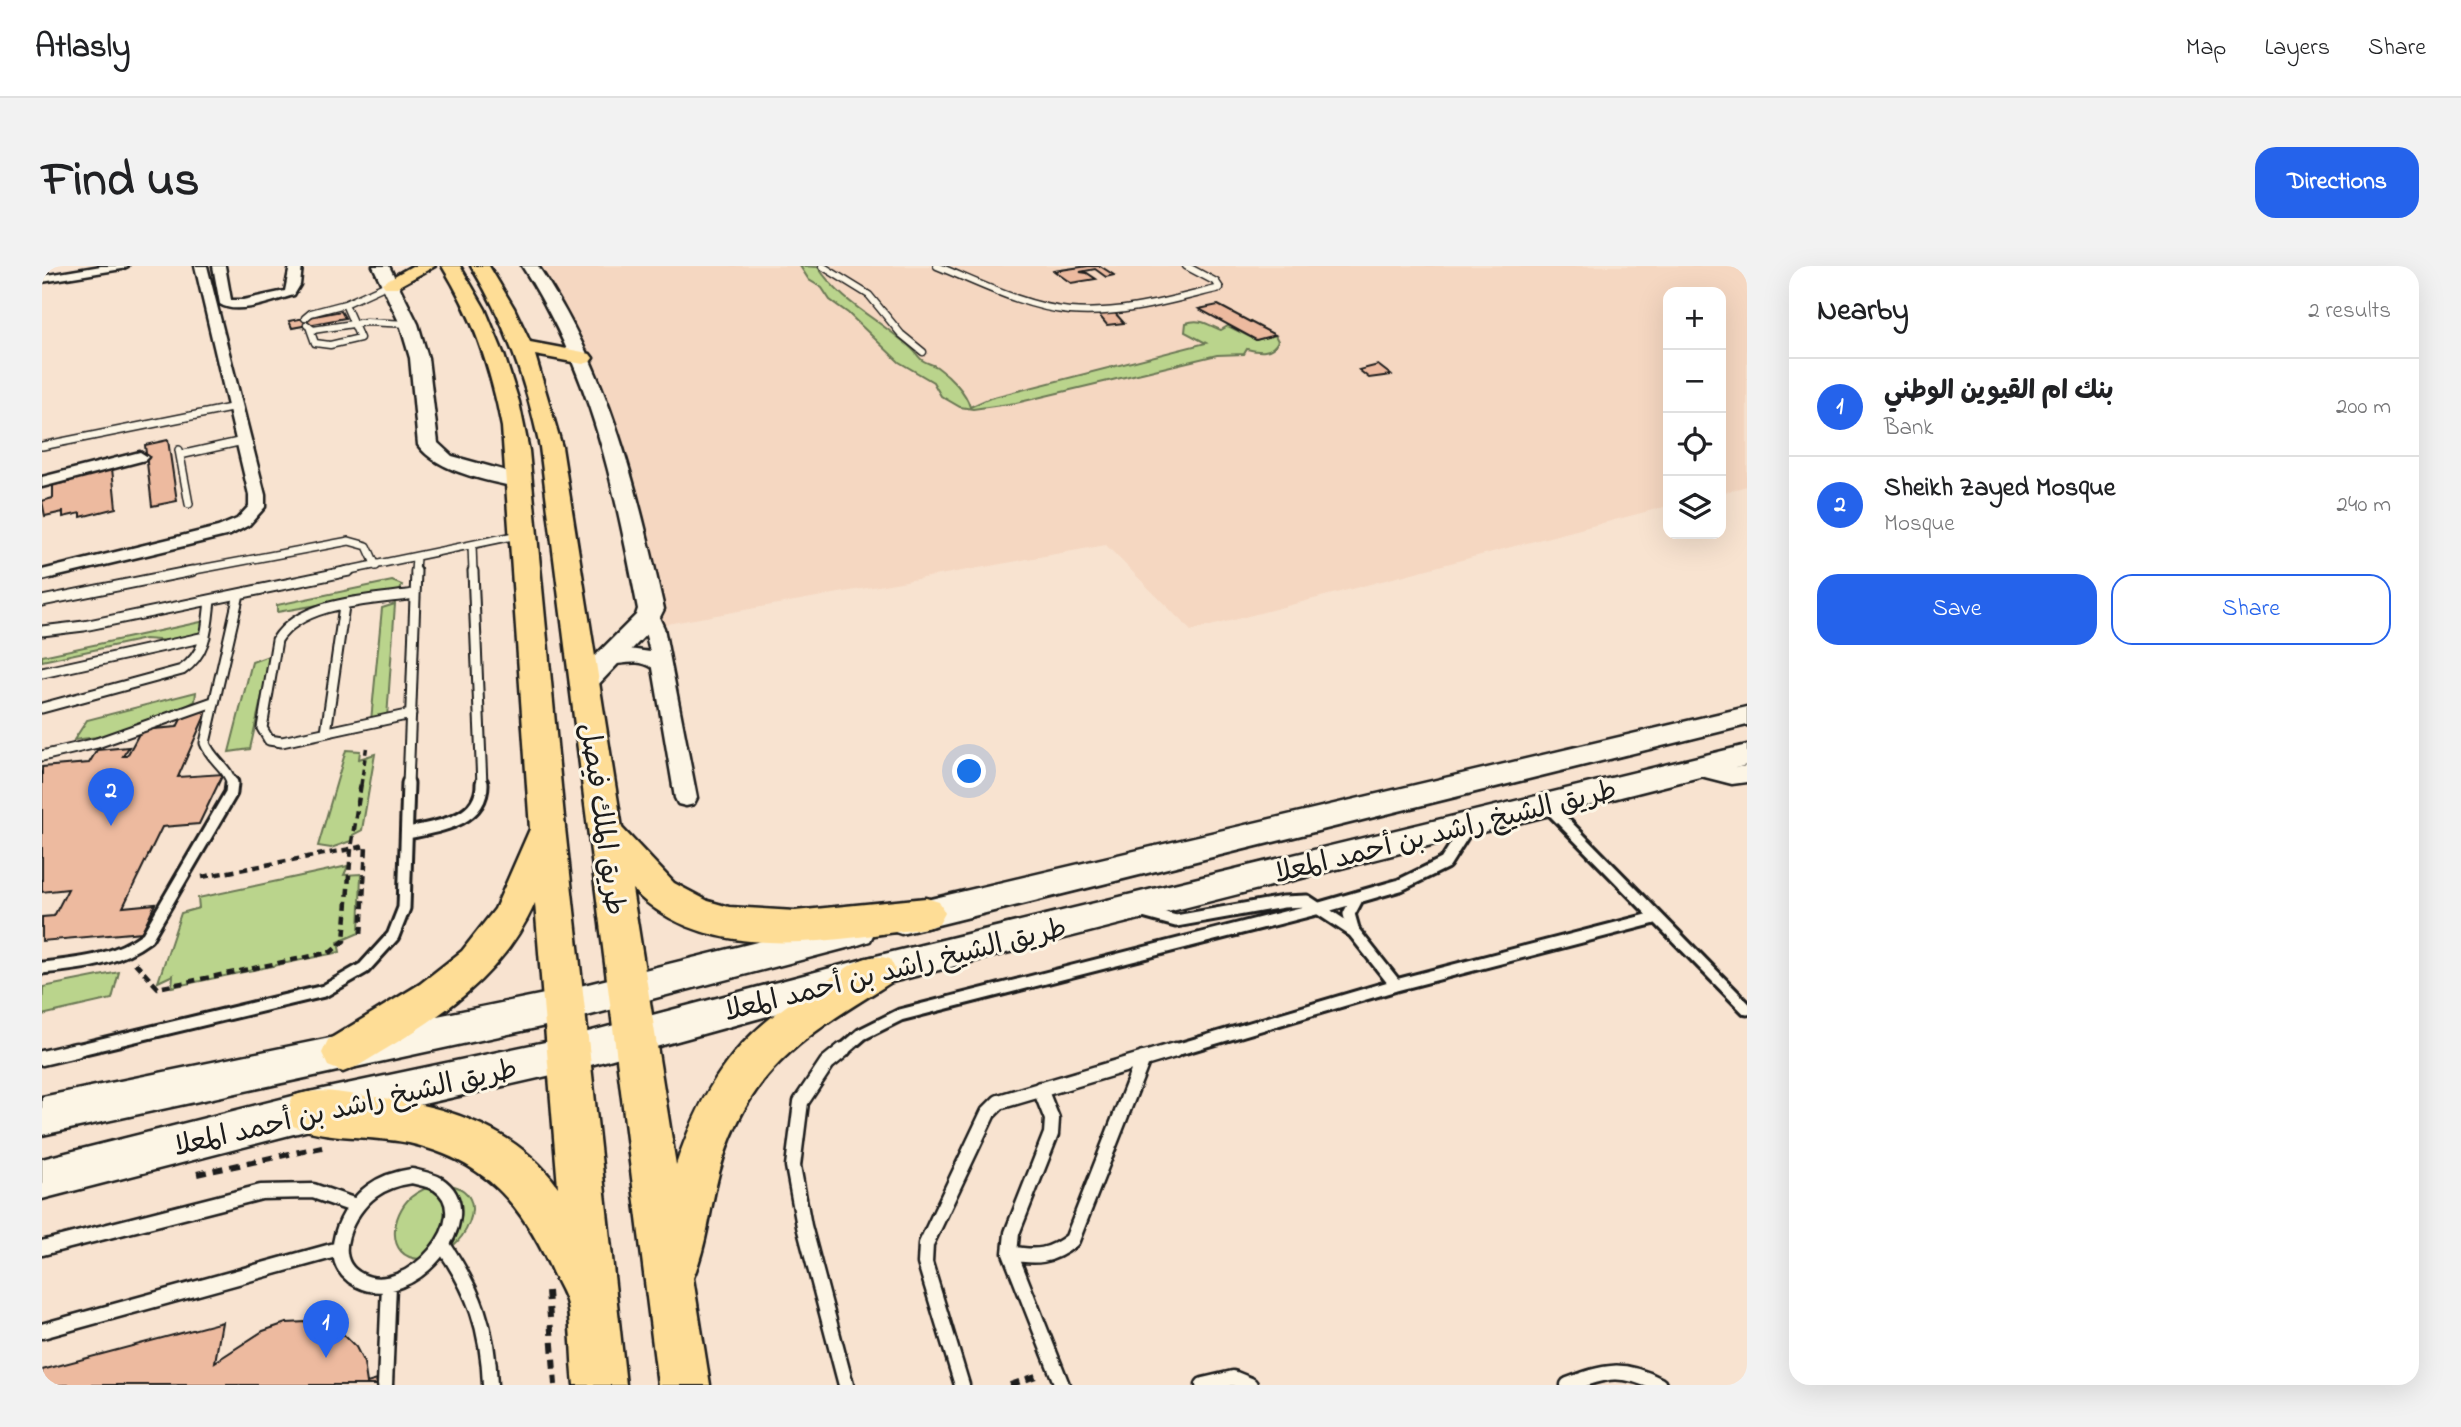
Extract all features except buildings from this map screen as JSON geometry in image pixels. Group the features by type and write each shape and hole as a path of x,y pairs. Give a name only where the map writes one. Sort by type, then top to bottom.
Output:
{"main road":[{"path":"391,283 426,266"},
{"name":"طريق الملك فيصل","path":"452,266 483,324 502,375 513,424 520,482 547,828 600,1385"},
{"name":"طريق الملك فيصل","path":"480,266 511,319 523,347 539,394 551,447 684,1385"},
{"path":"523,347 583,358"},
{"path":"343,1053 432,998 457,979 495,939 517,902 547,828"},
{"path":"605,831 654,888 670,900 688,911 732,924 780,928 926,913"},
{"path":"670,1284 705,1139 733,1085 751,1062 793,1023 876,971"},
{"path":"309,1111 418,1122 443,1129 488,1151 515,1172 537,1198 550,1217 592,1302"}],"street":[{"path":"42,279 122,266"},
{"path":"42,575 212,534 243,522 255,511 258,502 201,266"},
{"path":"219,266 226,304 237,304 290,293 295,285 296,266"},
{"path":"381,266 409,324 419,358 427,440 432,450 445,460 520,482"},
{"path":"530,266 556,306 583,358 600,402 642,566 650,615 656,628 686,798"},
{"path":"42,482 140,457"},
{"path":"584,683 650,615"},
{"path":"607,659 639,655 662,666"},
{"name":"طريق الشيخ راشد بن أحمد المعلا","path":"42,1116 564,1006 926,913 1747,716"},
{"name":"طريق الشيخ راشد بن أحمد المعلا","path":"42,1179 309,1111 569,1054 876,971 1747,755"},
{"path":"1698,768 1732,776 1747,774"}],"lane":[{"path":"822,266 869,295 901,334 923,352"},
{"path":"937,266 1028,302 1083,312 1136,309 1220,288 1216,282 1186,266"},
{"path":"345,304 360,338 330,345 316,344 307,324 311,313 345,304 391,283"},
{"path":"307,324 383,321 409,324"},
{"path":"42,446 236,407"},
{"path":"189,504 179,452 243,441"},
{"path":"42,631 84,626 524,534"},
{"path":"42,601 334,542 352,541 366,545 374,552 376,566"},
{"path":"407,833 460,819 475,808 482,795 471,545"},
{"path":"42,1058 305,997 343,983 375,960 391,940 402,920 416,557"},
{"path":"42,968 102,961 126,953 147,937 233,786 230,774 210,758 205,743 239,594"},
{"path":"411,714 275,741 265,736 262,728 277,640 282,628 307,614 415,594"},
{"path":"42,708 179,672 201,656 210,600"},
{"path":"326,732 344,606"},
{"path":"42,673 205,637"},
{"path":"42,757 97,743 213,702"},
{"path":"1547,805 1747,1009"},
{"path":"846,1385 804,1226 793,1166 801,1102 827,1063 862,1034 900,1015 1320,908 1400,885 1445,863 1469,824"},
{"path":"1354,932 1349,915 1358,898"},
{"path":"1128,909 1176,921 1299,900 1320,908 1354,932 1396,985"},
{"path":"962,1385 925,1263 926,1244 988,1114 999,1102 1396,985 1655,918"},
{"path":"1010,1253 1038,1258 1054,1255 1072,1240 1143,1059"},
{"path":"1040,1089 1052,1119 1051,1134 1012,1233 1010,1253 1062,1385"},
{"path":"405,1177 426,1177 447,1191 452,1202 450,1231 443,1245 419,1270 388,1284 359,1281 341,1263 339,1249 344,1227 356,1206 383,1184 405,1177"},
{"path":"42,1248 261,1192 313,1191 356,1206"},
{"path":"443,1245 466,1277 479,1308 488,1343 490,1385"},
{"path":"42,1331 339,1249"},
{"path":"385,1385 388,1284"},
{"path":"1568,1385 1620,1369 1659,1385"},
{"path":"1203,1385 1229,1377 1246,1381 1250,1385"}],"path":[{"path":"126,953 158,988 331,952 344,941 351,849 367,744"},
{"path":"181,881 366,846 361,937"},
{"path":"1010,1385 1056,1370"}],"shaded area":[{"path":"526,266 1747,266 1747,486 1726,492 1726,287 1663,287 1663,507 1191,631 1106,545 650,627 588,365"}],"green space":[{"path":"800,266 818,267 827,280 849,301 899,338 922,360 947,375 961,390 970,407 990,398 1206,343 1185,332 1186,323 1196,321 1221,330 1228,326 1256,340 1275,335 1278,341 1265,351 1247,349 1244,354 1217,355 1016,403 973,409 960,407 941,396 933,382 899,362 848,313 830,300 822,288 809,280"},
{"path":"392,581 402,585 400,591 277,612 277,605"},
{"path":"395,604 387,718 371,721 382,608"},
{"path":"210,620 211,629 171,641 145,639 42,661 42,656"},
{"path":"271,655 250,749 229,752 252,662"},
{"path":"196,692 195,701 143,731 74,740 87,720"},
{"path":"346,750 360,751 359,759 375,754 362,830 353,835 351,841 331,848 318,846"},
{"path":"348,866 344,875 361,874 359,933 338,942 340,952 172,987 173,975 158,982 181,913 199,908 198,898"},
{"path":"119,972 112,999 42,1015 43,987"},
{"path":"440,1184 458,1188 469,1196 472,1208 469,1222 462,1236 451,1248 436,1256 420,1259 409,1257 396,1243 399,1214 411,1197"}],"place":[{"name":"Sheikh Zayed Mosque","path":"111,826"},
{"name":"بنك ام القيوين الوطني","path":"326,1358"}]}
